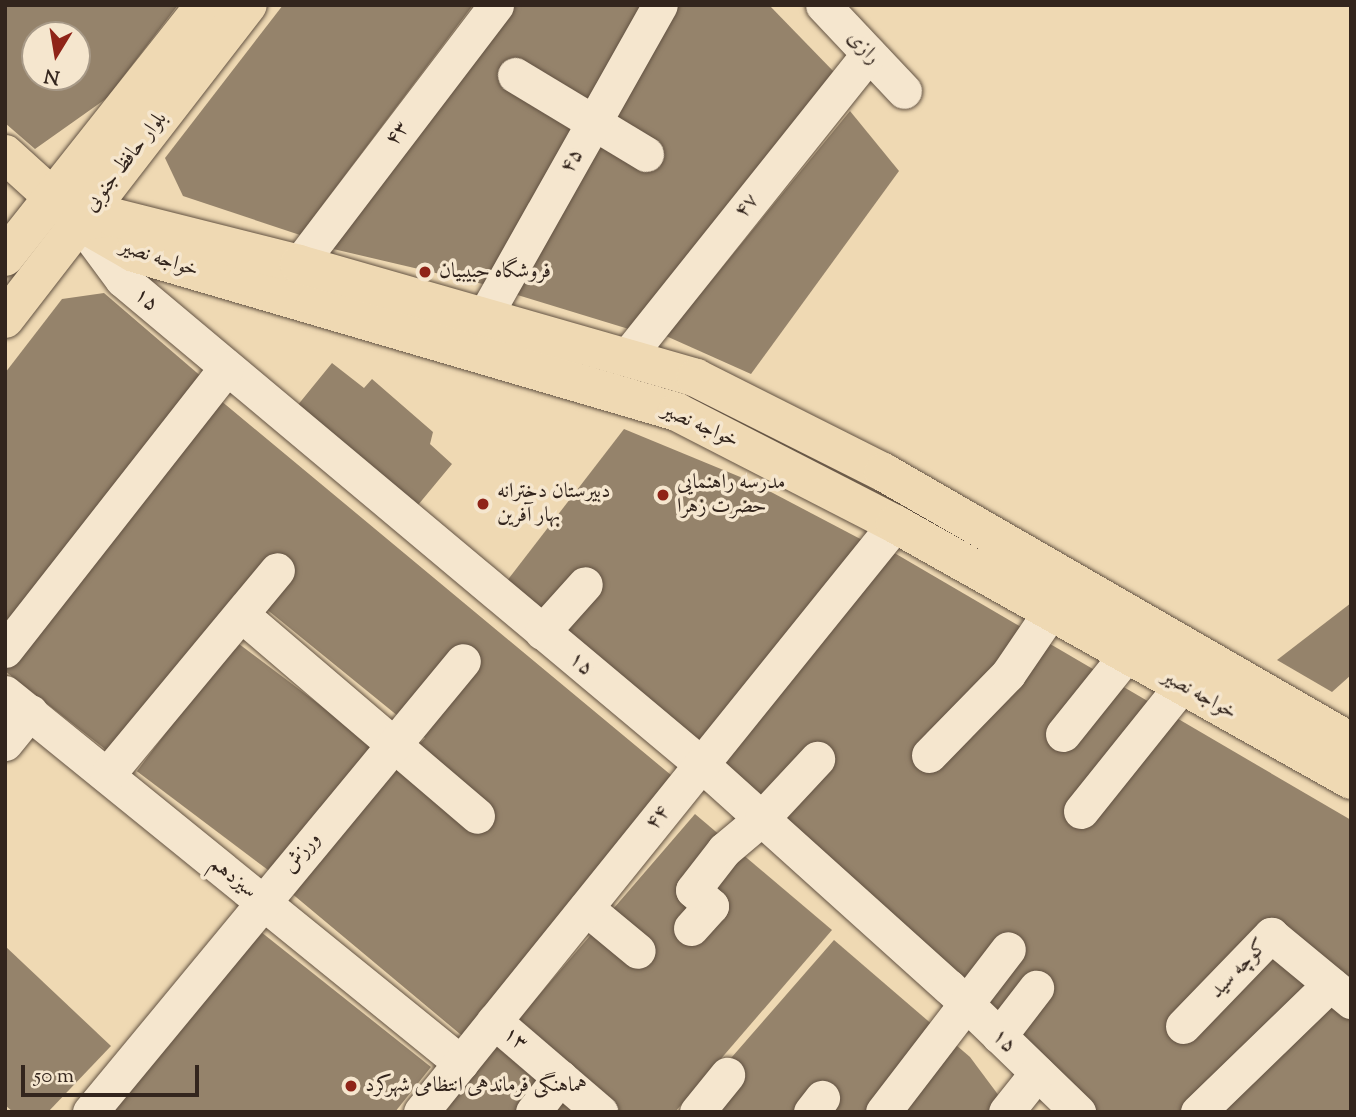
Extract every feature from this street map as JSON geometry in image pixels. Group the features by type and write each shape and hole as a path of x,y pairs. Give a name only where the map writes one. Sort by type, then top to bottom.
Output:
{"main road":[{"name":"بلوار حافظ جنوبی","path":"5,257 205,5"},
{"name":"بلوار حافظ جنوبی","path":"5,319 248,5"},
{"path":"5,154 80,222"},
{"name":"خواجه نصیر","path":"80,222 112,217 138,239 677,412 895,524 1351,780"},
{"name":"خواجه نصیر","path":"138,239 299,264 696,377 883,471 1351,742"}],"street":[{"name":"۴۳","path":"299,264 496,5"},
{"name":"۴۵","path":"484,317 660,5"},
{"name":"رازی","path":"822,5 904,91"},
{"name":"۴۷","path":"626,358 869,54"},
{"path":"515,75 646,154"},
{"name":"۱۵","path":"80,222 122,279 762,818 909,935 966,1003 1078,1112"},
{"path":"5,650 226,368"},
{"name":"۴۴","path":"421,1112 895,524"},
{"path":"107,775 277,570"},
{"path":"542,632 585,584"},
{"path":"929,755 1008,674 1051,611"},
{"path":"242,615 477,816"},
{"path":"1063,734 1127,654"},
{"name":"ورزش","path":"90,1112 463,661"},
{"path":"1081,811 1182,685"},
{"path":"5,743 18,703"},
{"name":"سیزدهم","path":"18,703 461,1063"},
{"path":"691,928 710,906 693,890 724,850 762,818 817,759"},
{"path":"586,908 638,951"},
{"name":"کوچه سید","path":"1183,1026 1271,935 1340,993"},
{"path":"883,1112 1008,948"},
{"path":"999,1036 1036,988"},
{"path":"1198,1112 1340,993"},
{"name":"۱۳","path":"494,1021 600,1112"},
{"path":"1006,1112 1037,1073"},
{"path":"697,1112 727,1075"},
{"path":"533,1112 560,1077"}],"building":[{"path":"5,5 178,5 107,98 35,149 5,123"},
{"path":"283,5 473,5 300,235 183,196 165,158"},
{"path":"514,5 641,5 487,285 329,248"},
{"path":"672,5 769,5 836,74 645,334 511,293"},
{"path":"850,111 899,171 751,374 666,336"},
{"path":"104,293 203,378 5,628 5,373 62,299"},
{"path":"332,363 364,388 372,379 433,432 430,444 452,464 418,505 297,406"},
{"path":"214,395 677,780 466,1039 290,892 425,738 243,590 110,753 5,671 5,665"},
{"path":"624,429 750,481 868,543 698,750 503,586"},
{"path":"891,551 1351,820 1351,1112 1079,1112 709,754"},
{"path":"1351,603 1351,675 1332,692 1277,660"},
{"path":"235,641 373,745 275,875 137,771"},
{"path":"695,814 832,930 675,1112 616,1112 514,1024"},
{"path":"256,928 431,1067 395,1112 111,1112"},
{"path":"834,940 970,1057 1011,1112 684,1112"},
{"path":"5,946 111,1046 48,1112 13,1112 5,1105"},
{"path":"496,1042 576,1112 445,1112"}],"place":[{"name":"فروشگاه حبیبیان","path":"425,272"},
{"name":"مدرسه راهنمایی حضرت زهرا","path":"663,495"},
{"name":"دبیرستان دخترانه بهار آفرین","path":"483,504"},
{"name":"هماهنگی فرماندهی انتظامی شهرکرد","path":"351,1086"}]}
